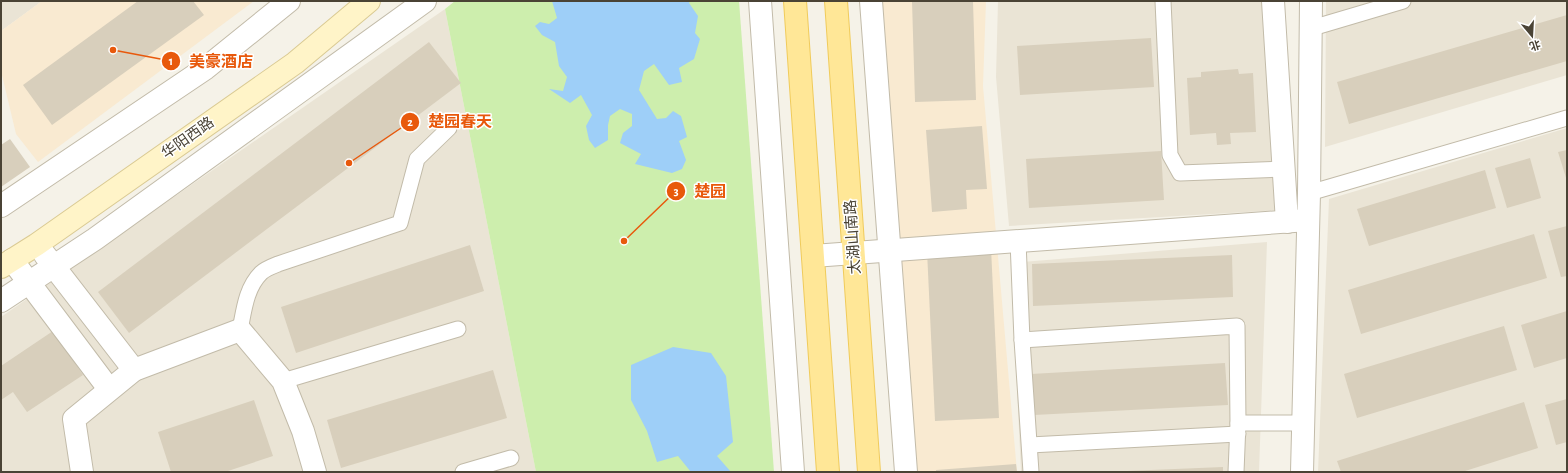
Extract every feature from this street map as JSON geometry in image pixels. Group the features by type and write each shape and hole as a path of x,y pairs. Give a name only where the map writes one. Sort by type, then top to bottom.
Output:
{"main road":[{"name":"华阳西路","path":"7,264 295,63 369,1"},
{"path":"795,1 828,472"},
{"name":"太湖山南路","path":"836,1 869,472"}],"street":[{"path":"1,206 206,68 289,1"},
{"path":"1,301 95,239 425,1"},
{"path":"760,1 793,472"},
{"path":"871,1 906,472"},
{"path":"1273,1 1284,170 1297,221 1303,424 1302,472"},
{"path":"1297,221 1309,193 1312,28 1311,1"},
{"path":"813,256 1297,221"},
{"path":"36,245 134,370"},
{"path":"7,264 29,282 109,389"},
{"path":"82,472 74,419 134,370 240,330 283,382 303,431 315,472"}],"lane":[{"path":"1163,1 1170,155 1180,173 1284,170"},
{"path":"1312,28 1403,1"},
{"path":"1309,193 1567,118"},
{"path":"240,330 246,299 252,285 262,272 278,264 400,223 417,159 449,128"},
{"path":"1018,241 1022,340 1031,472"},
{"path":"1022,340 1237,326 1238,428 1236,472"},
{"path":"283,382 458,329"},
{"path":"1030,446 1238,428 1303,424"},
{"path":"462,472 511,458"}],"shaded area":[{"path":"1,1 42,1 1,31"},
{"path":"42,1 254,1 38,162 16,134 1,71 1,31"},
{"path":"881,1 986,1 983,86 1017,472 917,472"},
{"path":"998,1 1283,1 1297,209 1009,226 996,77"},
{"path":"1326,1 1567,1 1567,75 1325,147"},
{"path":"445,9 536,472 1,472 1,317"},
{"path":"1567,128 1567,472 1318,472 1329,199"},
{"path":"1267,242 1259,472 1021,472 1011,263"}],"green space":[{"path":"455,1 739,1 774,472 536,472 445,9"}],"water":[{"path":"552,1 690,1 689,3 698,16 695,33 700,39 694,59 679,68 682,82 669,85 654,64 644,71 639,90 657,119 666,118 673,111 681,116 687,137 679,141 686,160 682,169 672,173 635,164 641,154 620,143 623,133 632,126 632,114 620,109 610,116 608,125 608,140 595,148 589,140 586,126 592,115 581,95 570,103 549,89 563,91 567,77 559,66 555,42 542,35 535,26 540,22 549,24 557,18"},
{"path":"673,347 711,353 726,376 733,442 717,456 731,472 691,472 678,456 657,462 647,431 631,400 631,365"}],"building":[{"path":"138,1 193,1 204,15 52,125 23,85"},
{"path":"912,1 973,1 976,100 915,102"},
{"path":"1567,15 1567,61 1349,124 1337,82"},
{"path":"1151,38 1154,87 1020,95 1017,46"},
{"path":"429,42 461,83 129,333 98,292"},
{"path":"1238,69 1239,74 1253,73 1256,132 1230,133 1231,144 1217,145 1216,133 1190,135 1187,78 1201,77 1201,72"},
{"path":"982,126 987,189 966,190 967,209 932,212 926,130"},
{"path":"10,139 30,167 1,187 1,145"},
{"path":"1567,150 1567,181 1558,152"},
{"path":"1161,151 1164,200 1029,208 1026,159"},
{"path":"1530,158 1541,198 1507,208 1495,168"},
{"path":"1485,170 1496,208 1369,246 1357,209"},
{"path":"1567,226 1567,276 1561,277 1548,231"},
{"path":"1534,234 1547,278 1361,334 1348,290"},
{"path":"470,245 484,291 296,353 281,307"},
{"path":"991,248 999,418 935,421 927,251"},
{"path":"1232,255 1233,297 1033,306 1032,264"},
{"path":"1567,311 1567,358 1534,368 1521,325"},
{"path":"1504,326 1517,370 1357,418 1344,374"},
{"path":"53,331 83,375 27,412 13,392 1,400 1,366"},
{"path":"1225,363 1228,405 1034,415 1031,374"},
{"path":"493,370 507,418 341,468 327,420"},
{"path":"1567,399 1567,442 1556,445 1545,405"},
{"path":"254,400 273,456 225,472 171,472 158,432"},
{"path":"1524,402 1538,448 1462,472 1341,472 1337,461"},
{"path":"1016,464 1017,472 936,472 936,470"},
{"path":"1223,467 1223,472 1127,472 1127,471"}],"place":[{"name":"美豪酒店","path":"113,50"},
{"name":"楚园春天","path":"349,163"},
{"name":"楚园","path":"624,241"}]}
